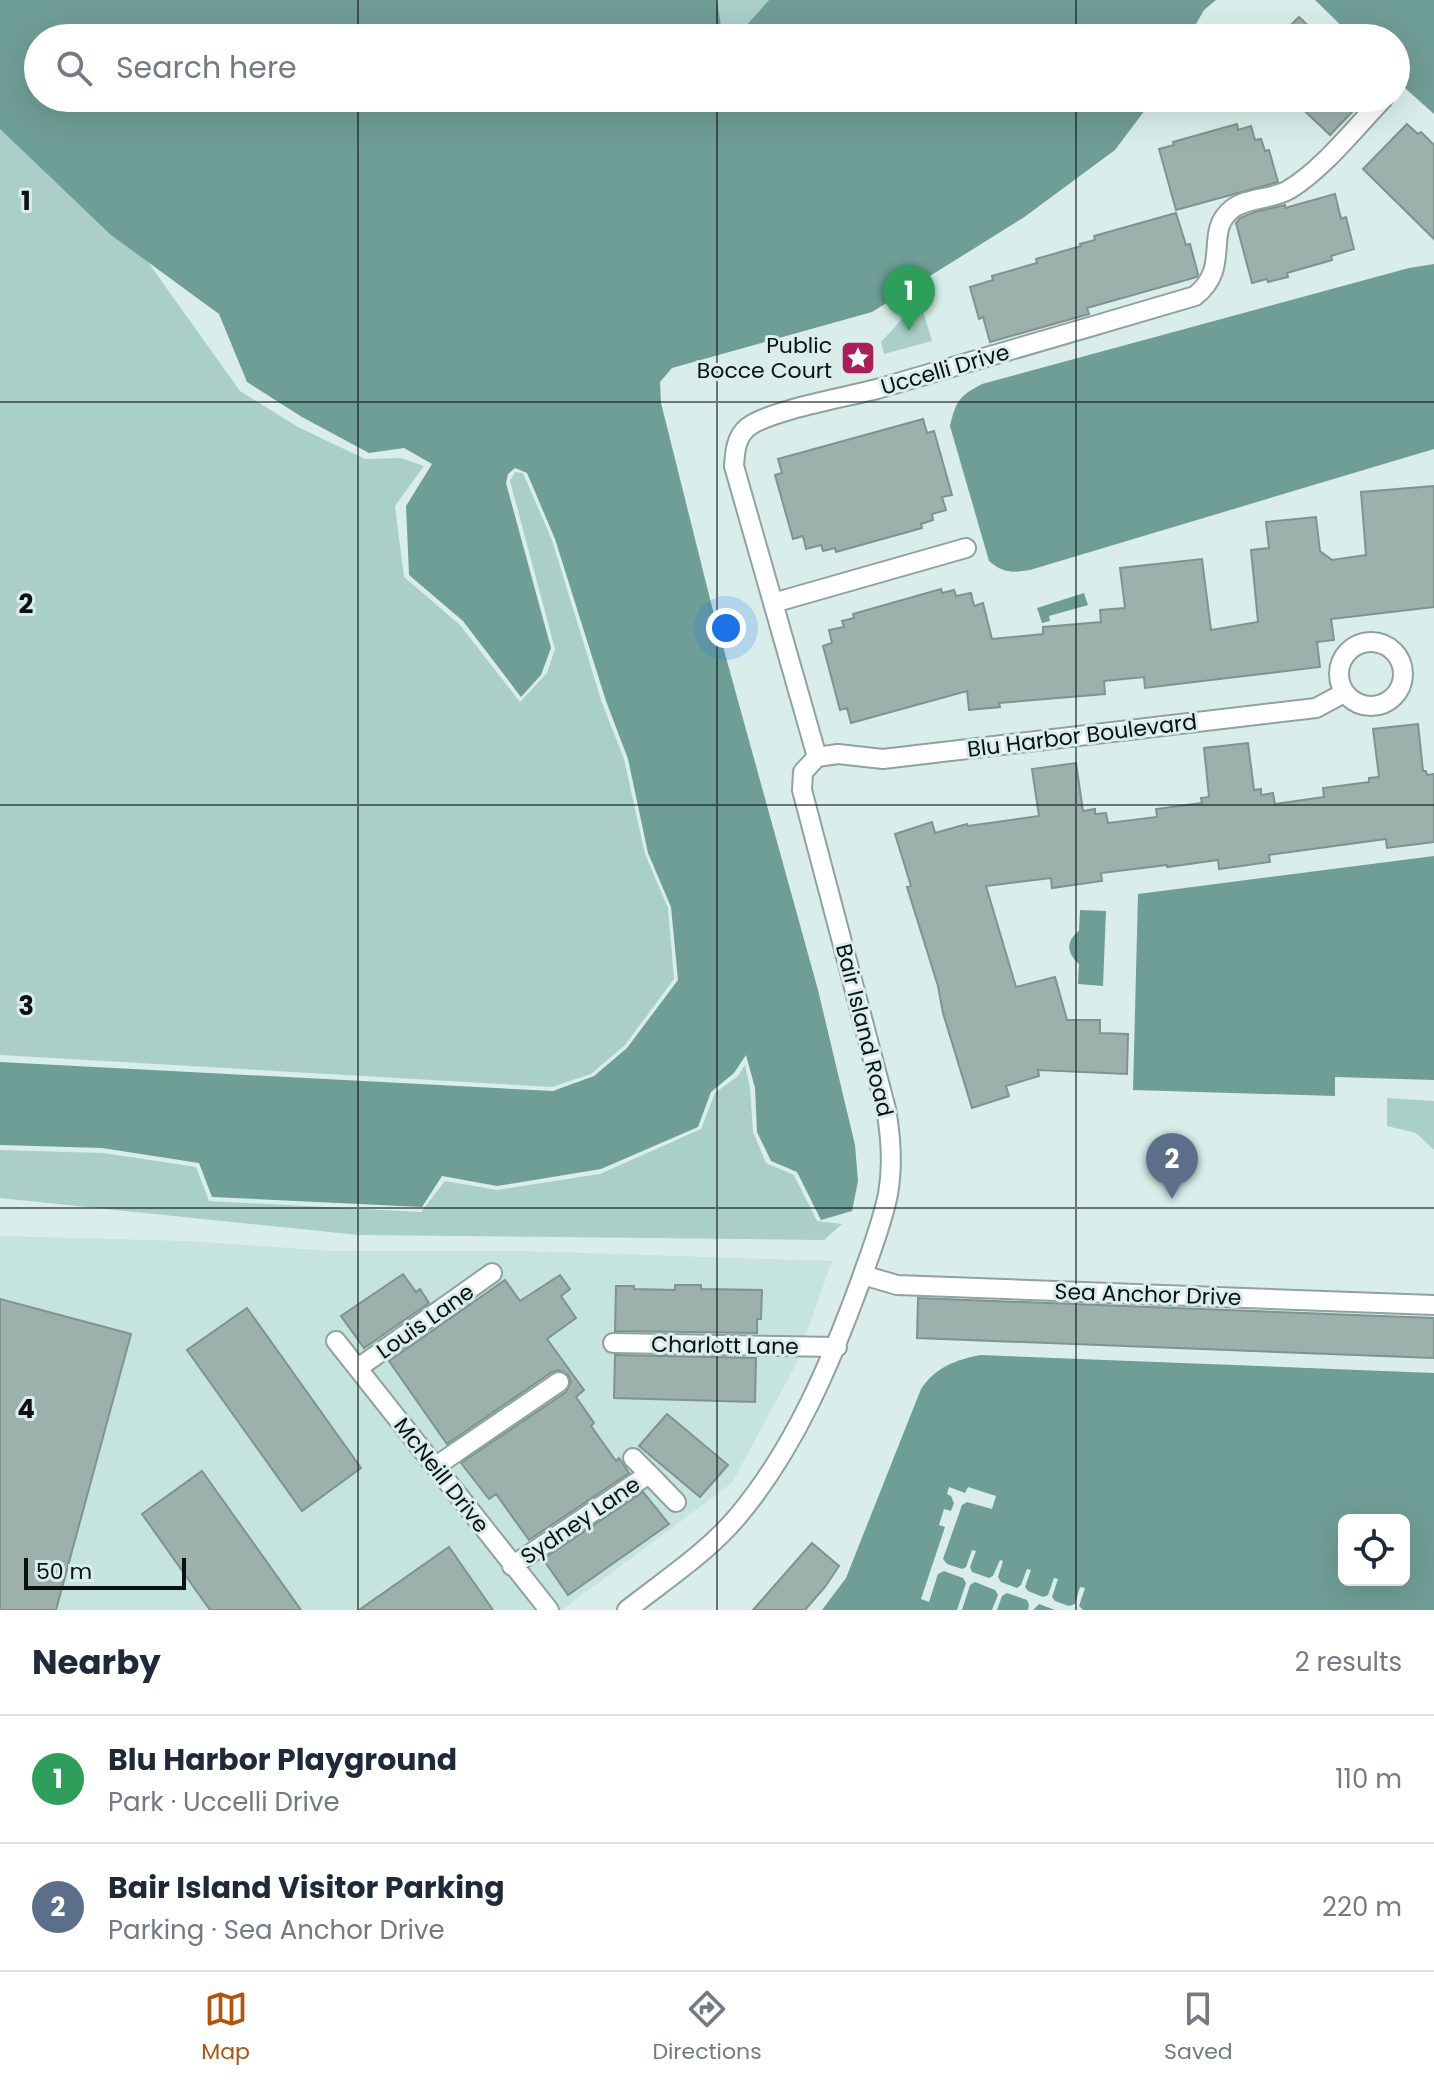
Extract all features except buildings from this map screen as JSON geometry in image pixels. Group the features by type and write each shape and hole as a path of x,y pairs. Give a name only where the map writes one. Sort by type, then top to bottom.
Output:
{"street":[{"name":"Uccelli Drive","path":"817,757 734,466 739,436 766,418 1195,296 1206,288 1214,276 1218,231 1222,220 1234,208 1286,192 1307,178 1370,112"},
{"path":"773,603 966,548"},
{"name":"Blu Harbor Boulevard","path":"817,757 838,754 883,759 1316,708 1344,693"},
{"name":"Bair Island Road","path":"627,1610 709,1545 736,1518 781,1455 837,1347 877,1239 888,1193 890,1134 886,1109 802,790 803,772 817,757"},
{"name":"Louis Lane","path":"358,1368 492,1273"},
{"name":"Sea Anchor Drive","path":"863,1275 897,1285 1434,1305"},
{"name":"McNeill Drive","path":"336,1341 549,1610"},
{"name":"Charlott Lane","path":"613,1343 837,1347"},
{"path":"436,1466 559,1382"},
{"name":"Sydney Lane","path":"633,1458 676,1502"},
{"name":"Sydney Lane","path":"512,1566 649,1474"}],"shaded area":[{"path":"0,0 717,0 721,24 24,24 24,112 1144,112 1115,150 1023,218 872,312 672,368 660,382 661,403 711,603 818,990 855,1145 858,1181 852,1211 821,1220 797,1172 771,1161 757,1132 755,1088 746,1055 734,1073 711,1092 698,1127 601,1169 497,1186 442,1176 422,1207 212,1197 199,1163 102,1148 0,1145 0,1062 553,1091 594,1076 627,1048 678,980 671,907 648,853 628,759 606,701 555,539 527,473 515,468 508,474 506,483 551,648 541,675 521,697 463,621 409,575 406,506 432,464 404,448 369,453 302,417 247,382 219,314 111,235 0,129"},
{"path":"717,0 769,0 748,24 721,24"},
{"path":"769,0 1216,0 1204,10 1196,24 748,24"},
{"path":"1315,0 1434,0 1434,114 1410,93 1410,24 1340,24"},
{"path":"0,97 73,157 240,391 298,427 365,459 401,458 424,466 395,506 404,577 460,625 520,702 547,673 555,649 510,481 515,472 523,473 552,540 602,703 624,759 645,854 668,908 674,979 625,1045 591,1074 552,1087 0,1055"},
{"path":"1434,264 1434,449 1030,570 1008,571 989,561 950,426 957,405 968,392 982,384 1409,268"},
{"path":"922,308 932,341 884,354 881,342 904,317"},
{"path":"1084,593 1088,605 1049,616 1050,621 1042,623 1037,608"},
{"path":"1434,856 1434,1080 1335,1077 1335,1096 1133,1090 1138,894"},
{"path":"1080,910 1106,911 1103,986 1078,984 1079,964 1069,948 1071,939 1079,931"},
{"path":"745,1065 753,1132 766,1163 794,1175 817,1221 842,1224 824,1240 359,1235 0,1198 0,1150 103,1153 196,1167 209,1201 421,1212 445,1181 497,1190 600,1174 701,1129 715,1093 738,1076"},
{"path":"1387,1098 1434,1101 1434,1150 1416,1133 1387,1126"},
{"path":"0,1236 188,1241 333,1251 522,1251 832,1261 795,1366 732,1483 562,1610 0,1610"},
{"path":"980,1355 1434,1373 1434,1610 822,1610 846,1578 921,1389 939,1370"}],"pier":[{"path":"949,1487 965,1493 968,1487 996,1496 992,1509 967,1502 962,1505 943,1559 947,1564 962,1569 966,1567 972,1550 976,1551 970,1567 972,1572 989,1578 1000,1560 1003,1561 998,1577 1001,1582 1017,1588 1027,1569 1031,1570 1025,1587 1043,1597 1048,1595 1054,1578 1058,1579 1052,1597 1069,1606 1075,1604 1080,1587 1085,1588 1079,1606 1083,1610 1055,1610 1039,1604 1028,1610 1027,1600 1007,1593 1002,1596 997,1610 992,1610 998,1595 995,1590 975,1582 970,1585 962,1610 957,1610 966,1583 963,1578 944,1571 938,1574 929,1602 921,1599 945,1527 939,1525 944,1509 951,1511 954,1503 947,1494"}],"place":[{"name":"Blu Harbor Playground","path":"909,331"},
{"name":"Public Bocce Court","path":"858,358"},
{"name":"Bair Island Visitor Parking","path":"1172,1199"}]}
